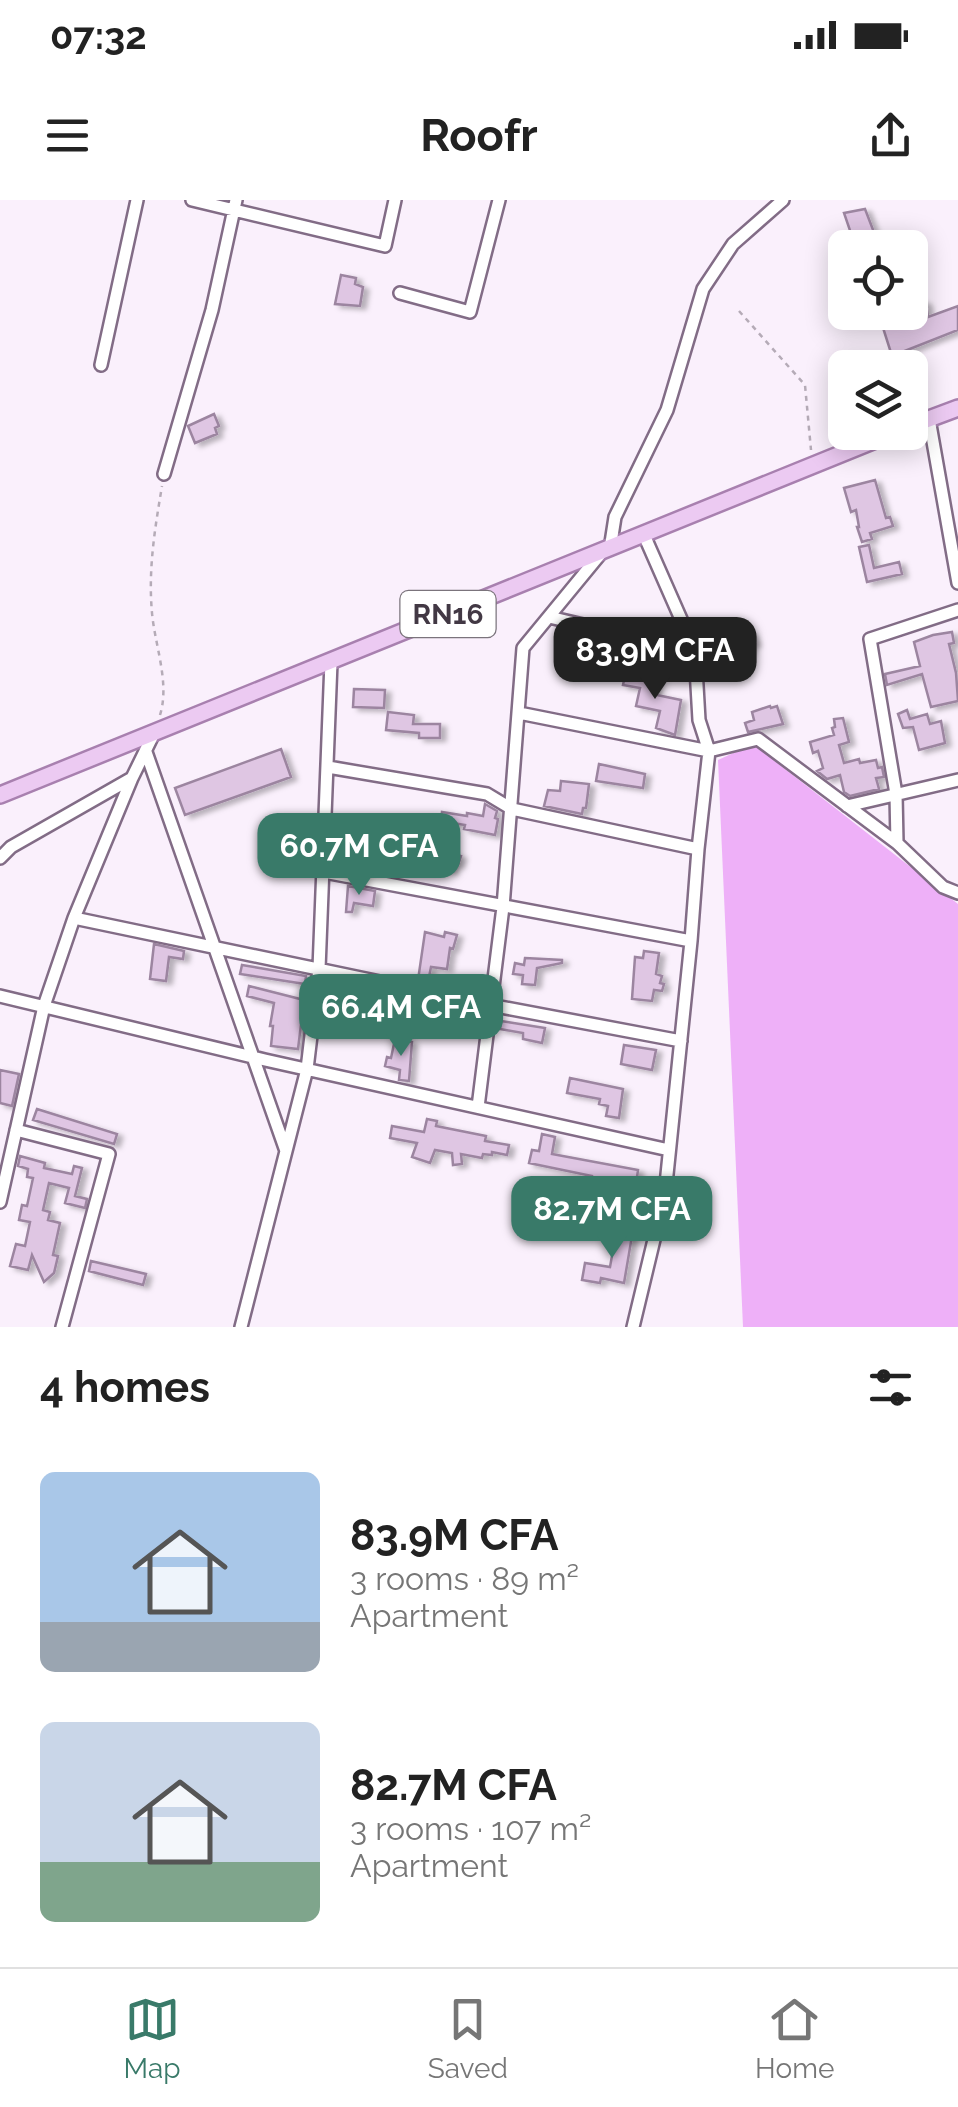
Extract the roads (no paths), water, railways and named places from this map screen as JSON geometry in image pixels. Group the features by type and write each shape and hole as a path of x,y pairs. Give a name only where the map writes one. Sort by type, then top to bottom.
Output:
{"main road":[{"path":"929,418 958,408"},
{"name":"RN16","path":"0,794 851,450"}],"street":[{"path":"101,365 137,200"},
{"path":"192,200 235,205 385,246 396,200"},
{"path":"400,293 470,312 499,200"},
{"path":"478,1107 503,907 523,648 606,551 615,516 666,410 702,289 733,244 783,200"},
{"path":"164,474 212,310 235,205"},
{"path":"929,418 958,582"},
{"path":"634,1327 665,1194 709,750 699,720 696,651 644,536"},
{"path":"897,844 896,794 870,640 958,610"},
{"path":"549,617 696,651"},
{"path":"241,1327 306,1069 319,969 331,662"},
{"path":"519,713 709,750 758,738 897,844 943,886 958,893"},
{"path":"0,1202 44,1006 74,918 154,733"},
{"path":"146,752 286,1151"},
{"path":"328,767 487,794 512,809 698,849"},
{"path":"0,858 12,847 132,778"},
{"path":"848,806 958,780"},
{"path":"324,872 691,942"},
{"path":"74,918 680,1041"},
{"path":"0,996 253,1058 669,1150"},
{"path":"16,1130 109,1154 62,1327"}]}
